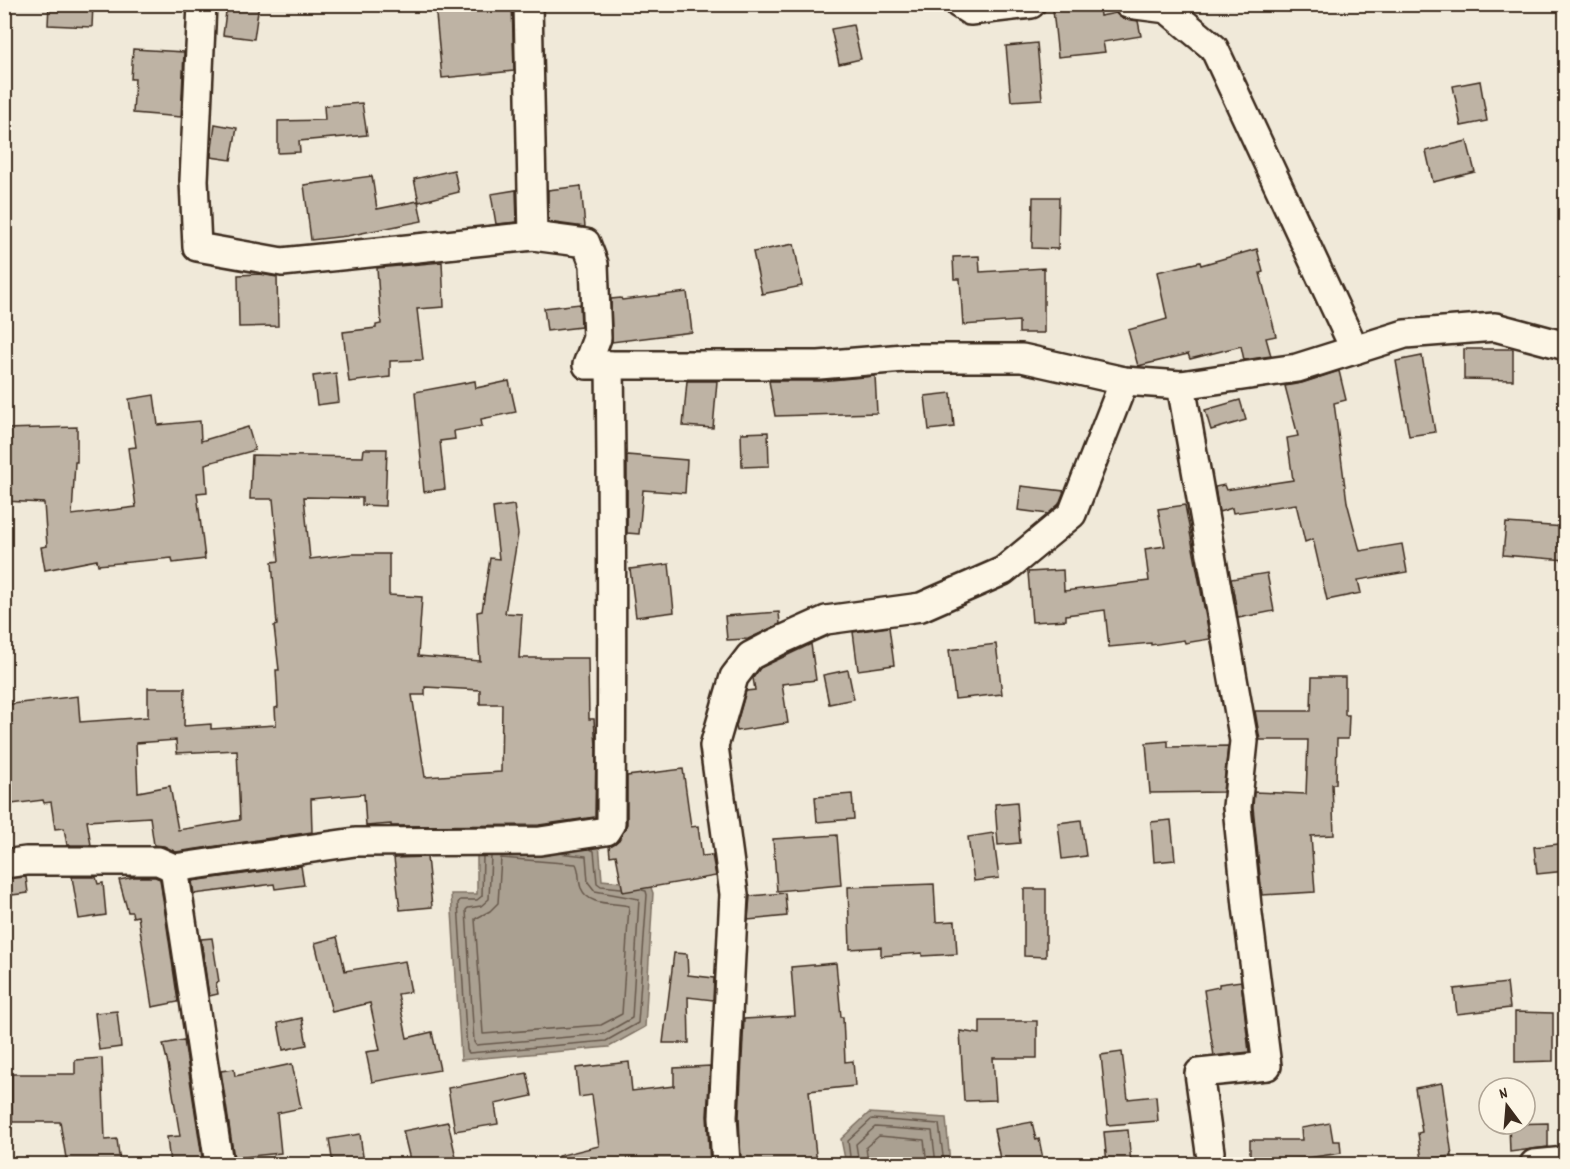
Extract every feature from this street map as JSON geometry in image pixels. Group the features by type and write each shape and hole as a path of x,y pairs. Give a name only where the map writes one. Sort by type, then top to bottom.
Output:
{"street":[{"path":"202,4 194,180 197,247 282,262 533,236 586,243 594,264 597,338 587,365 819,365 904,357 1022,358 1124,381 1181,386 1297,368 1405,333 1495,327 1566,346"},
{"path":"528,4 533,236"},
{"path":"959,4 970,11 1031,4"},
{"path":"1128,4 1167,9 1214,48 1355,350"},
{"path":"4,864 26,861 158,861 174,868 355,842 540,841 606,831 611,823 610,365"},
{"path":"726,1164 723,1117 734,894 714,746 734,677 750,656 826,620 921,608 1003,571 1072,514 1124,381"},
{"path":"1181,386 1244,741 1237,807 1267,1066 1199,1074 1210,1152"},
{"path":"174,868 219,1164"},
{"path":"1534,1164 1566,1161"}],"water":[{"path":"599,843 602,880 650,885 653,893 645,1027 609,1047 461,1060 451,894 477,894 477,852"},
{"path":"869,1113 946,1118 950,1164 846,1164 841,1139"}],"building":[{"path":"49,4 93,4 92,27 48,25"},
{"path":"227,4 259,4 254,39 223,35"},
{"path":"435,4 512,4 514,71 442,78"},
{"path":"1099,5 1100,16 1116,13 1125,19 1138,21 1141,36 1103,42 1105,52 1058,57 1053,10"},
{"path":"853,25 861,59 839,64 831,29"},
{"path":"1037,43 1042,99 1011,101 1006,46"},
{"path":"133,49 184,52 181,117 133,113 135,79 131,79"},
{"path":"1480,81 1487,121 1461,126 1453,86"},
{"path":"362,103 367,135 299,141 300,152 278,153 278,121 325,120 324,106"},
{"path":"215,124 237,128 231,160 211,157"},
{"path":"1467,141 1475,172 1433,182 1426,151"},
{"path":"454,170 459,192 419,202 414,179"},
{"path":"372,176 377,209 418,201 422,221 347,236 311,240 304,185"},
{"path":"581,186 585,227 548,222 548,190"},
{"path":"516,190 517,222 496,224 491,194"},
{"path":"1033,197 1059,197 1058,249 1032,248"},
{"path":"794,244 802,286 762,294 753,252"},
{"path":"1257,249 1263,272 1260,273 1276,336 1266,338 1271,356 1244,360 1241,346 1190,359 1188,354 1138,366 1128,330 1167,319 1157,272 1200,262 1201,265"},
{"path":"979,256 980,272 1044,268 1044,333 1019,333 1019,321 963,325 960,279 954,279 953,257"},
{"path":"442,262 444,307 417,309 423,360 390,361 390,377 349,382 343,332 376,328 376,325 381,324 377,268"},
{"path":"260,274 277,277 278,326 239,327 238,275"},
{"path":"687,292 692,332 612,342 611,299 621,298 622,300"},
{"path":"580,304 581,327 547,331 544,308"},
{"path":"1464,349 1513,349 1513,380 1464,379"},
{"path":"1422,356 1435,432 1409,436 1396,361"},
{"path":"1339,371 1346,400 1334,403 1347,502 1360,551 1402,544 1407,572 1358,580 1361,593 1327,600 1313,539 1305,542 1296,504 1233,513 1232,508 1219,512 1215,487 1224,485 1226,490 1293,480 1287,438 1298,436 1285,386"},
{"path":"336,373 339,402 317,405 313,376"},
{"path":"875,376 877,413 775,416 769,381 820,381"},
{"path":"475,381 476,388 509,381 516,412 481,419 482,426 454,431 455,439 440,441 445,489 424,492 415,392"},
{"path":"687,381 717,381 713,428 683,426"},
{"path":"951,393 954,427 929,430 925,396"},
{"path":"154,395 158,425 200,421 201,441 248,427 255,450 205,464 207,492 197,493 205,559 173,563 172,558 98,565 97,560 45,570 41,547 47,546 44,503 4,501 4,429 77,427 77,462 75,462 72,515 136,507 128,448 136,447 129,399"},
{"path":"1240,400 1246,420 1211,430 1205,410"},
{"path":"768,432 769,466 742,467 741,433"},
{"path":"364,449 387,449 385,506 362,505 362,498 304,497 310,559 352,554 389,554 389,595 422,597 418,656 480,661 477,612 482,611 490,558 499,559 493,508 514,505 518,534 505,613 522,614 519,658 588,658 589,719 594,719 596,746 595,817 539,825 391,826 391,824 366,826 364,794 311,799 312,832 176,852 164,846 154,845 150,817 87,821 91,845 67,845 64,828 55,829 51,802 44,803 43,800 4,805 4,705 78,696 80,722 148,717 148,688 185,688 184,726 211,724 211,729 276,725 275,708 278,707 276,670 279,670 274,626 277,625 272,562 279,561 273,499 250,499 252,455 363,457","holes":["425,687 480,690 480,704 502,704 501,772 425,777 412,695 425,695","176,740 177,753 237,750 240,820 178,830 170,786 138,792 136,743"]},
{"path":"627,455 687,460 685,493 643,490 639,534 627,533"},
{"path":"1021,486 1064,491 1059,504 1048,514 1018,510"},
{"path":"1185,505 1210,639 1185,643 1184,640 1151,645 1151,643 1109,647 1105,610 1066,615 1066,620 1032,622 1028,572 1063,570 1064,591 1149,581 1145,549 1165,546 1158,509"},
{"path":"1506,523 1566,527 1566,560 1503,555"},
{"path":"669,564 674,612 636,617 630,569"},
{"path":"1267,573 1274,611 1238,618 1231,579"},
{"path":"779,612 780,624 748,639 727,640 725,616"},
{"path":"889,627 894,665 858,670 853,632"},
{"path":"811,644 816,680 782,684 788,723 737,731 736,726 746,691 755,690 753,678 760,668"},
{"path":"996,644 1002,694 955,699 949,650"},
{"path":"848,670 854,699 829,704 823,675"},
{"path":"1312,677 1345,677 1345,715 1349,715 1348,739 1337,739 1336,784 1332,784 1334,835 1311,836 1315,892 1262,895 1253,807 1254,792 1306,794 1308,740 1260,740 1255,711 1311,711"},
{"path":"1168,741 1168,747 1228,746 1223,792 1150,793 1146,743"},
{"path":"683,769 691,827 698,826 702,856 712,855 716,876 623,892 616,855 610,856 609,846 619,840 627,824 627,776"},
{"path":"852,794 854,819 817,822 815,797"},
{"path":"1017,802 1020,843 998,845 995,804"},
{"path":"1081,820 1086,856 1062,859 1058,823"},
{"path":"1171,820 1175,860 1154,862 1151,822"},
{"path":"993,833 999,878 974,881 968,837"},
{"path":"837,835 841,885 777,891 773,839"},
{"path":"1566,843 1566,871 1537,874 1534,847"},
{"path":"427,857 432,907 400,910 394,858"},
{"path":"301,866 304,885 275,889 274,884 194,894 192,881"},
{"path":"26,877 28,893 4,896 4,879"},
{"path":"72,877 96,877 98,884 103,883 106,915 79,919"},
{"path":"134,877 160,879 178,1002 152,1007 138,916 133,917 132,912 128,912 119,880"},
{"path":"934,884 936,922 955,921 957,954 922,956 922,953 881,956 881,947 850,949 848,887"},
{"path":"1024,889 1046,889 1046,957 1024,956"},
{"path":"785,893 787,916 748,920 750,896"},
{"path":"337,937 345,971 405,961 411,992 398,994 407,1038 432,1032 440,1070 372,1082 366,1052 380,1050 370,1003 332,1012 315,943"},
{"path":"212,938 219,982 216,983 218,994 209,996 201,939"},
{"path":"674,953 687,954 688,975 714,978 713,1000 688,997 689,1043 663,1043"},
{"path":"836,963 841,1017 843,1017 845,1062 853,1061 855,1086 809,1091 817,1164 741,1164 739,1117 744,1019 795,1016 791,967"},
{"path":"1241,981 1249,1052 1214,1056 1204,990 1219,987 1219,984"},
{"path":"1507,983 1510,1008 1457,1014 1454,989"},
{"path":"117,1011 121,1047 99,1050 95,1013"},
{"path":"1515,1012 1553,1013 1553,1061 1515,1062"},
{"path":"302,1018 307,1045 283,1050 278,1023"},
{"path":"980,1021 1037,1021 1037,1058 993,1058 996,1100 964,1101 960,1031 980,1034"},
{"path":"184,1040 203,1164 170,1164 167,1137 180,1136 163,1044"},
{"path":"1122,1052 1128,1099 1156,1096 1158,1121 1108,1125 1101,1055"},
{"path":"102,1058 105,1140 117,1139 120,1164 67,1164 60,1122 12,1122 12,1074 75,1074 75,1060"},
{"path":"629,1062 632,1091 674,1086 674,1068 710,1066 707,1116 710,1164 559,1164 558,1156 599,1146 592,1095 579,1097 576,1068"},
{"path":"292,1064 301,1108 277,1113 281,1153 234,1158 221,1071 234,1069 235,1076"},
{"path":"527,1073 532,1096 495,1104 498,1124 455,1131 448,1088"},
{"path":"1442,1083 1452,1156 1422,1160 1418,1133 1422,1132 1415,1088"},
{"path":"448,1122 457,1162 411,1164 403,1131"},
{"path":"1032,1122 1036,1140 1039,1139 1044,1164 1001,1164 994,1129"},
{"path":"1330,1123 1333,1141 1340,1141 1341,1153 1294,1160 1293,1163 1250,1162 1250,1140 1302,1140 1301,1128"},
{"path":"1537,1123 1548,1123 1548,1147 1510,1152 1509,1136 1537,1136"},
{"path":"1128,1130 1131,1164 1107,1164 1104,1132"},
{"path":"360,1134 364,1164 333,1164 329,1139"}]}
